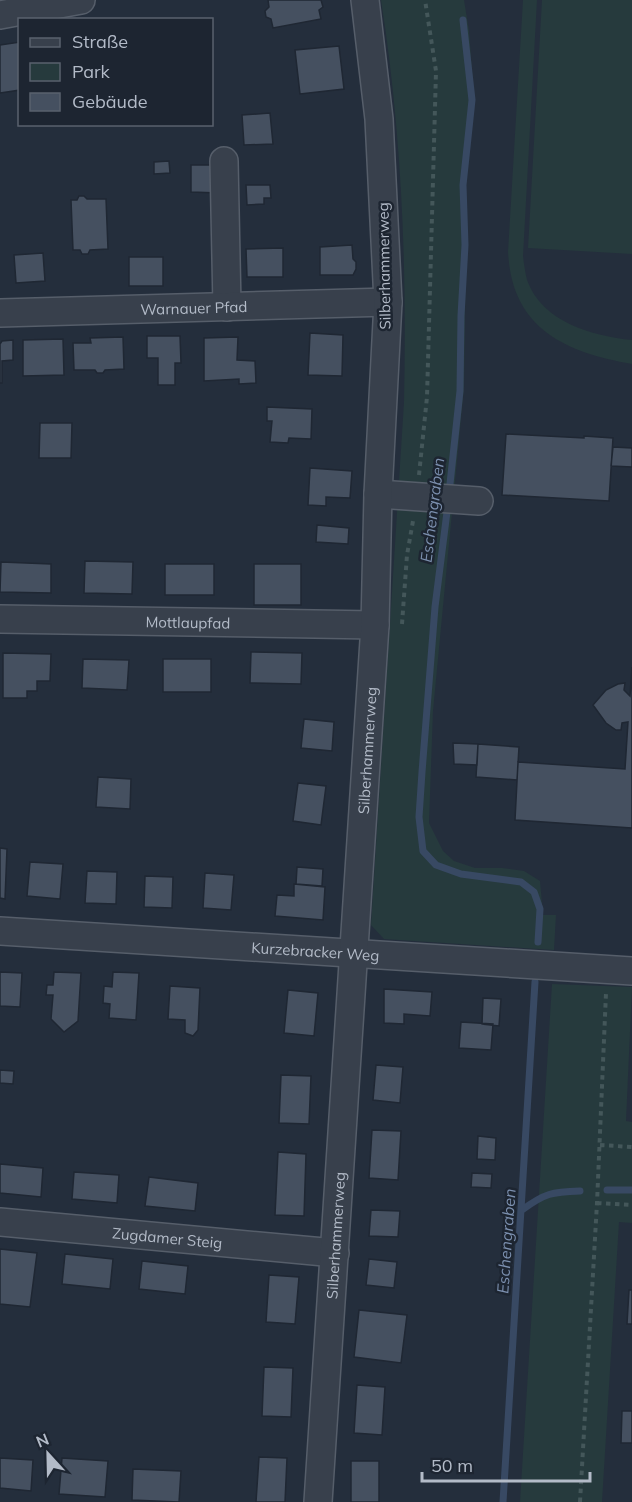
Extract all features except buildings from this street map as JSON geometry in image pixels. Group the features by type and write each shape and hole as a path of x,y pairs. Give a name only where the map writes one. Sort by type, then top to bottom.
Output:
{"street":[{"path":"0,15 81,0"},
{"name":"Silberhammerweg","path":"318,1502 375,625 378,494 388,302 379,119 365,0"},
{"path":"224,161 227,307"},
{"name":"Warnauer Pfad","path":"0,313 388,302"},
{"path":"378,494 474,500"},
{"name":"Mottlaupfad","path":"0,619 375,625"},
{"name":"Kurzebracker Weg","path":"0,931 619,970"},
{"name":"Zugdamer Steig","path":"0,1222 334,1253"}],"path":[{"path":"580,1502 600,1145 619,970"},
{"path":"600,1145 632,1147"},
{"path":"597,1203 632,1205"}],"green space":[{"path":"381,0 464,0 474,97 464,206 466,243 464,387 433,711 429,823 443,851 454,861 475,868 524,871 540,881 543,915 556,915 554,950 384,939 371,925 404,402 405,351 404,251 398,150"},
{"path":"523,0 537,0 523,256 527,280 544,307 570,324 601,335 632,340 632,364 585,352 564,344 546,332 531,318 520,300 512,278 508,252"},
{"path":"542,0 632,0 632,254 528,248"},
{"path":"552,984 632,987 626,1121 632,1122 632,1223 619,1222 602,1502 520,1502"}],"waterway":[{"name":"Eschengraben","path":"449,493 460,391 465,245 463,185 472,100 463,20"},
{"name":"Eschengraben","path":"448,504 435,607 422,772 419,817 423,851 436,865 461,874 521,882 534,892 540,909 538,942"},
{"name":"Eschengraben","path":"503,1502 535,982"},
{"path":"607,1190 632,1190"},
{"path":"522,1210 549,1194 580,1191"}]}
